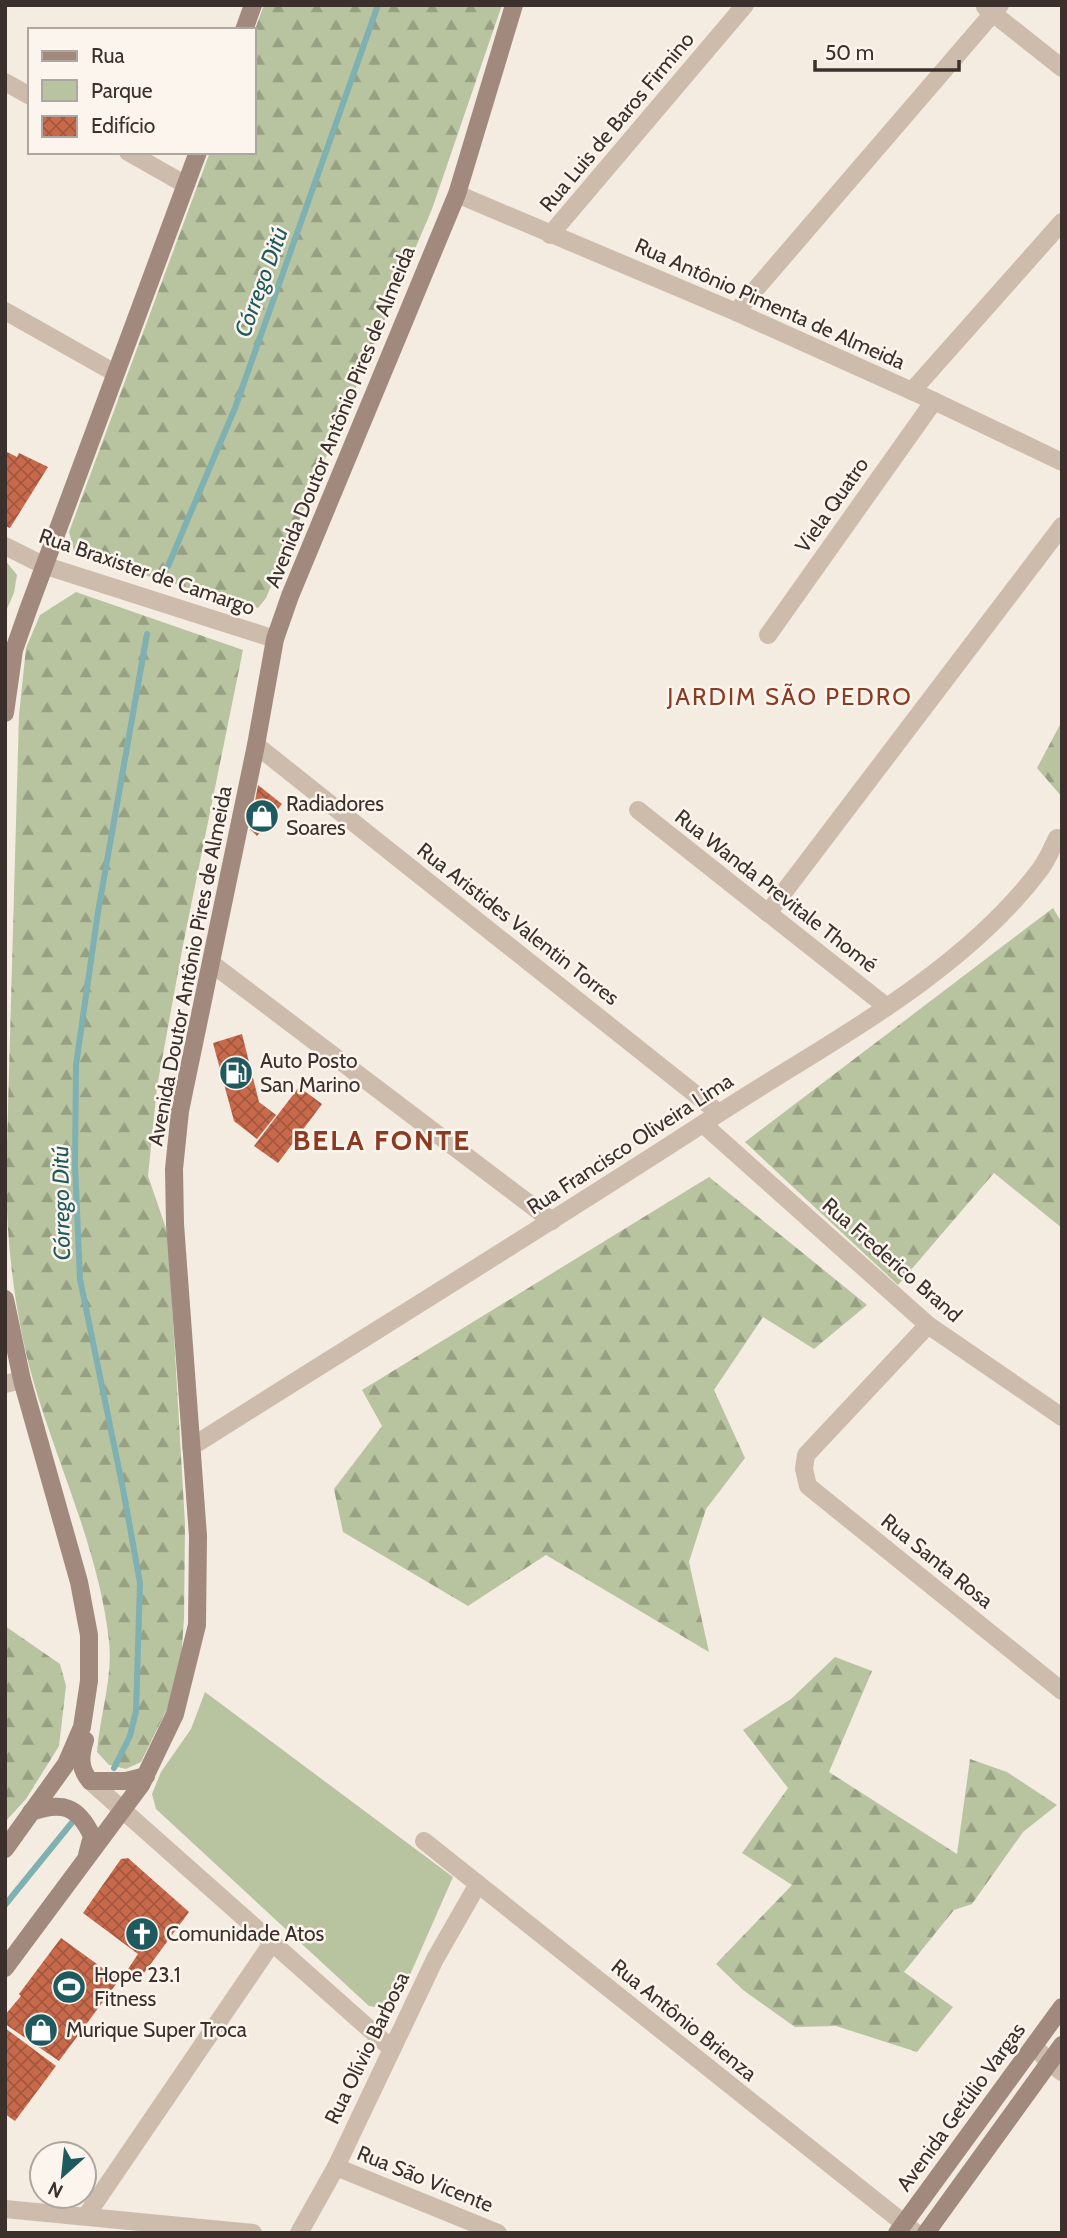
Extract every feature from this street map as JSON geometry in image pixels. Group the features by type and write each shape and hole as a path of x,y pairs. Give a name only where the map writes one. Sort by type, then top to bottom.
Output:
{"main road":[{"path":"245,28 253,5"},
{"name":"Avenida Doutor Antônio Pires de Almeida","path":"5,1968 146,1776 175,1714 197,1625 198,1536 175,1224 174,1170 180,1111 256,745 275,639 290,596 457,194 514,5"},
{"path":"5,713 14,650 43,565 197,154"},
{"path":"5,1299 14,1382 79,1582 89,1635 89,1681 82,1727 66,1764 5,1849"},
{"path":"89,1647 97,1658 98,1692 80,1761 84,1774 90,1781 126,1782 146,1776"},
{"path":"31,1812 55,1806 75,1812 84,1820 92,1836 80,1867"},
{"name":"Avenida Getúlio Vargas","path":"906,2230 1062,2007"},
{"path":"926,2233 1055,2067 1062,2045"}],"street":[{"name":"Rua Luis de Baros Firmino","path":"550,235 745,5"},
{"path":"736,312 992,8 1062,68"},
{"path":"5,82 28,95"},
{"path":"132,154 186,185"},
{"name":"Rua Antônio Pimenta de Almeida","path":"457,194 736,312 1062,462"},
{"path":"912,391 1062,222"},
{"path":"5,311 115,373"},
{"name":"Viela Quatro","path":"768,635 934,401"},
{"path":"768,913 1062,526"},
{"name":"Rua Braxister de Camargo","path":"5,546 43,565 275,639"},
{"name":"Rua Aristides Valentin Torres","path":"256,745 719,1113"},
{"name":"Rua Wanda Previtale Thomé","path":"638,810 887,1007"},
{"name":"Rua Francisco Oliveira Lima","path":"191,1447 887,1007 954,957 994,920 1040,870 1058,838"},
{"path":"211,963 552,1221"},
{"name":"Rua Frederico Brand","path":"703,1124 928,1325 1062,1417"},
{"name":"Rua Santa Rosa","path":"928,1325 806,1455 804,1469 808,1486 1062,1691"},
{"path":"90,1781 391,2049"},
{"name":"Rua Antônio Brienza","path":"424,1841 906,2230"},
{"name":"Rua Olívio Barbosa","path":"299,2233 335,2167 435,1959 478,1884"},
{"path":"86,2216 272,1943"},
{"path":"1034,2046 1055,2067"},
{"name":"Rua São Vicente","path":"335,2167 498,2233"},
{"path":"5,2209 253,2233"}],"green space":[{"path":"264,5 502,5 432,209 266,598 258,608 75,555 69,532 209,154 256,154 255,28"},
{"path":"5,560 17,575 14,593 5,613"},
{"path":"76,592 243,650 157,1087 148,1176 168,1234 185,1524 181,1663 167,1709 141,1762 126,1769 109,1765 97,1752 110,1655 104,1607 87,1541 27,1356 13,1281 7,1205 19,715 26,648 40,615"},
{"path":"1062,721 1062,797 1037,768"},
{"path":"1053,908 1062,923 1062,1228 994,1173 898,1285 745,1142"},
{"path":"709,1177 867,1305 814,1349 763,1317 714,1390 745,1458 706,1509 689,1562 709,1652 546,1555 468,1606 343,1532 334,1489 382,1426 362,1390"},
{"path":"5,1626 60,1664 66,1686 59,1746 26,1799 5,1822"},
{"path":"835,1657 872,1671 829,1772 957,1854 970,1759 1007,1772 1057,1805 1023,1832 972,1904 954,1910 904,1972 953,2007 917,2052 836,2026 795,2027 743,1990 716,1964 792,1885 742,1853 788,1788 743,1730 791,1699"},
{"path":"205,1692 453,1877 398,2002 389,2009 369,2006 156,1809 152,1794 161,1772 191,1729"}],"building":[{"path":"5,451 17,457 19,453 48,467 10,528 5,526"},
{"name":"Radiadores Soares","path":"258,785 282,804 257,836 250,829"},
{"name":"Auto Posto San Marino","path":"242,1034 259,1102 276,1115 257,1139 234,1121 213,1043"},
{"path":"299,1087 322,1104 278,1163 254,1146"},
{"name":"Comunidade Atos","path":"128,1858 189,1912 141,1977 128,1969 138,1954 83,1913 121,1859"},
{"name":"Hope 23.1 Fitness","path":"61,1938 119,1980 59,2061 5,2024 5,2015"},
{"path":"5,2028 56,2066 15,2121 5,2114"}],"waterway":[{"name":"Córrego Ditú","path":"168,566 235,408 378,5"},
{"name":"Córrego Ditú","path":"114,1768 130,1736 136,1711 140,1583 80,1279 75,1165 76,1065 98,912 147,634"},
{"name":"Córrego Ditú","path":"5,1905 74,1820"}],"place":[{"name":"Radiadores Soares","path":"262,816"},
{"name":"Auto Posto San Marino","path":"236,1073"},
{"name":"Comunidade Atos","path":"142,1934"},
{"name":"Hope 23.1 Fitness","path":"69,1987"},
{"name":"Murique Super Troca","path":"41,2030"}],"district":[{"name":"JARDIM SÃO PEDRO","path":"790,697"},
{"name":"BELA FONTE","path":"382,1140"}]}
